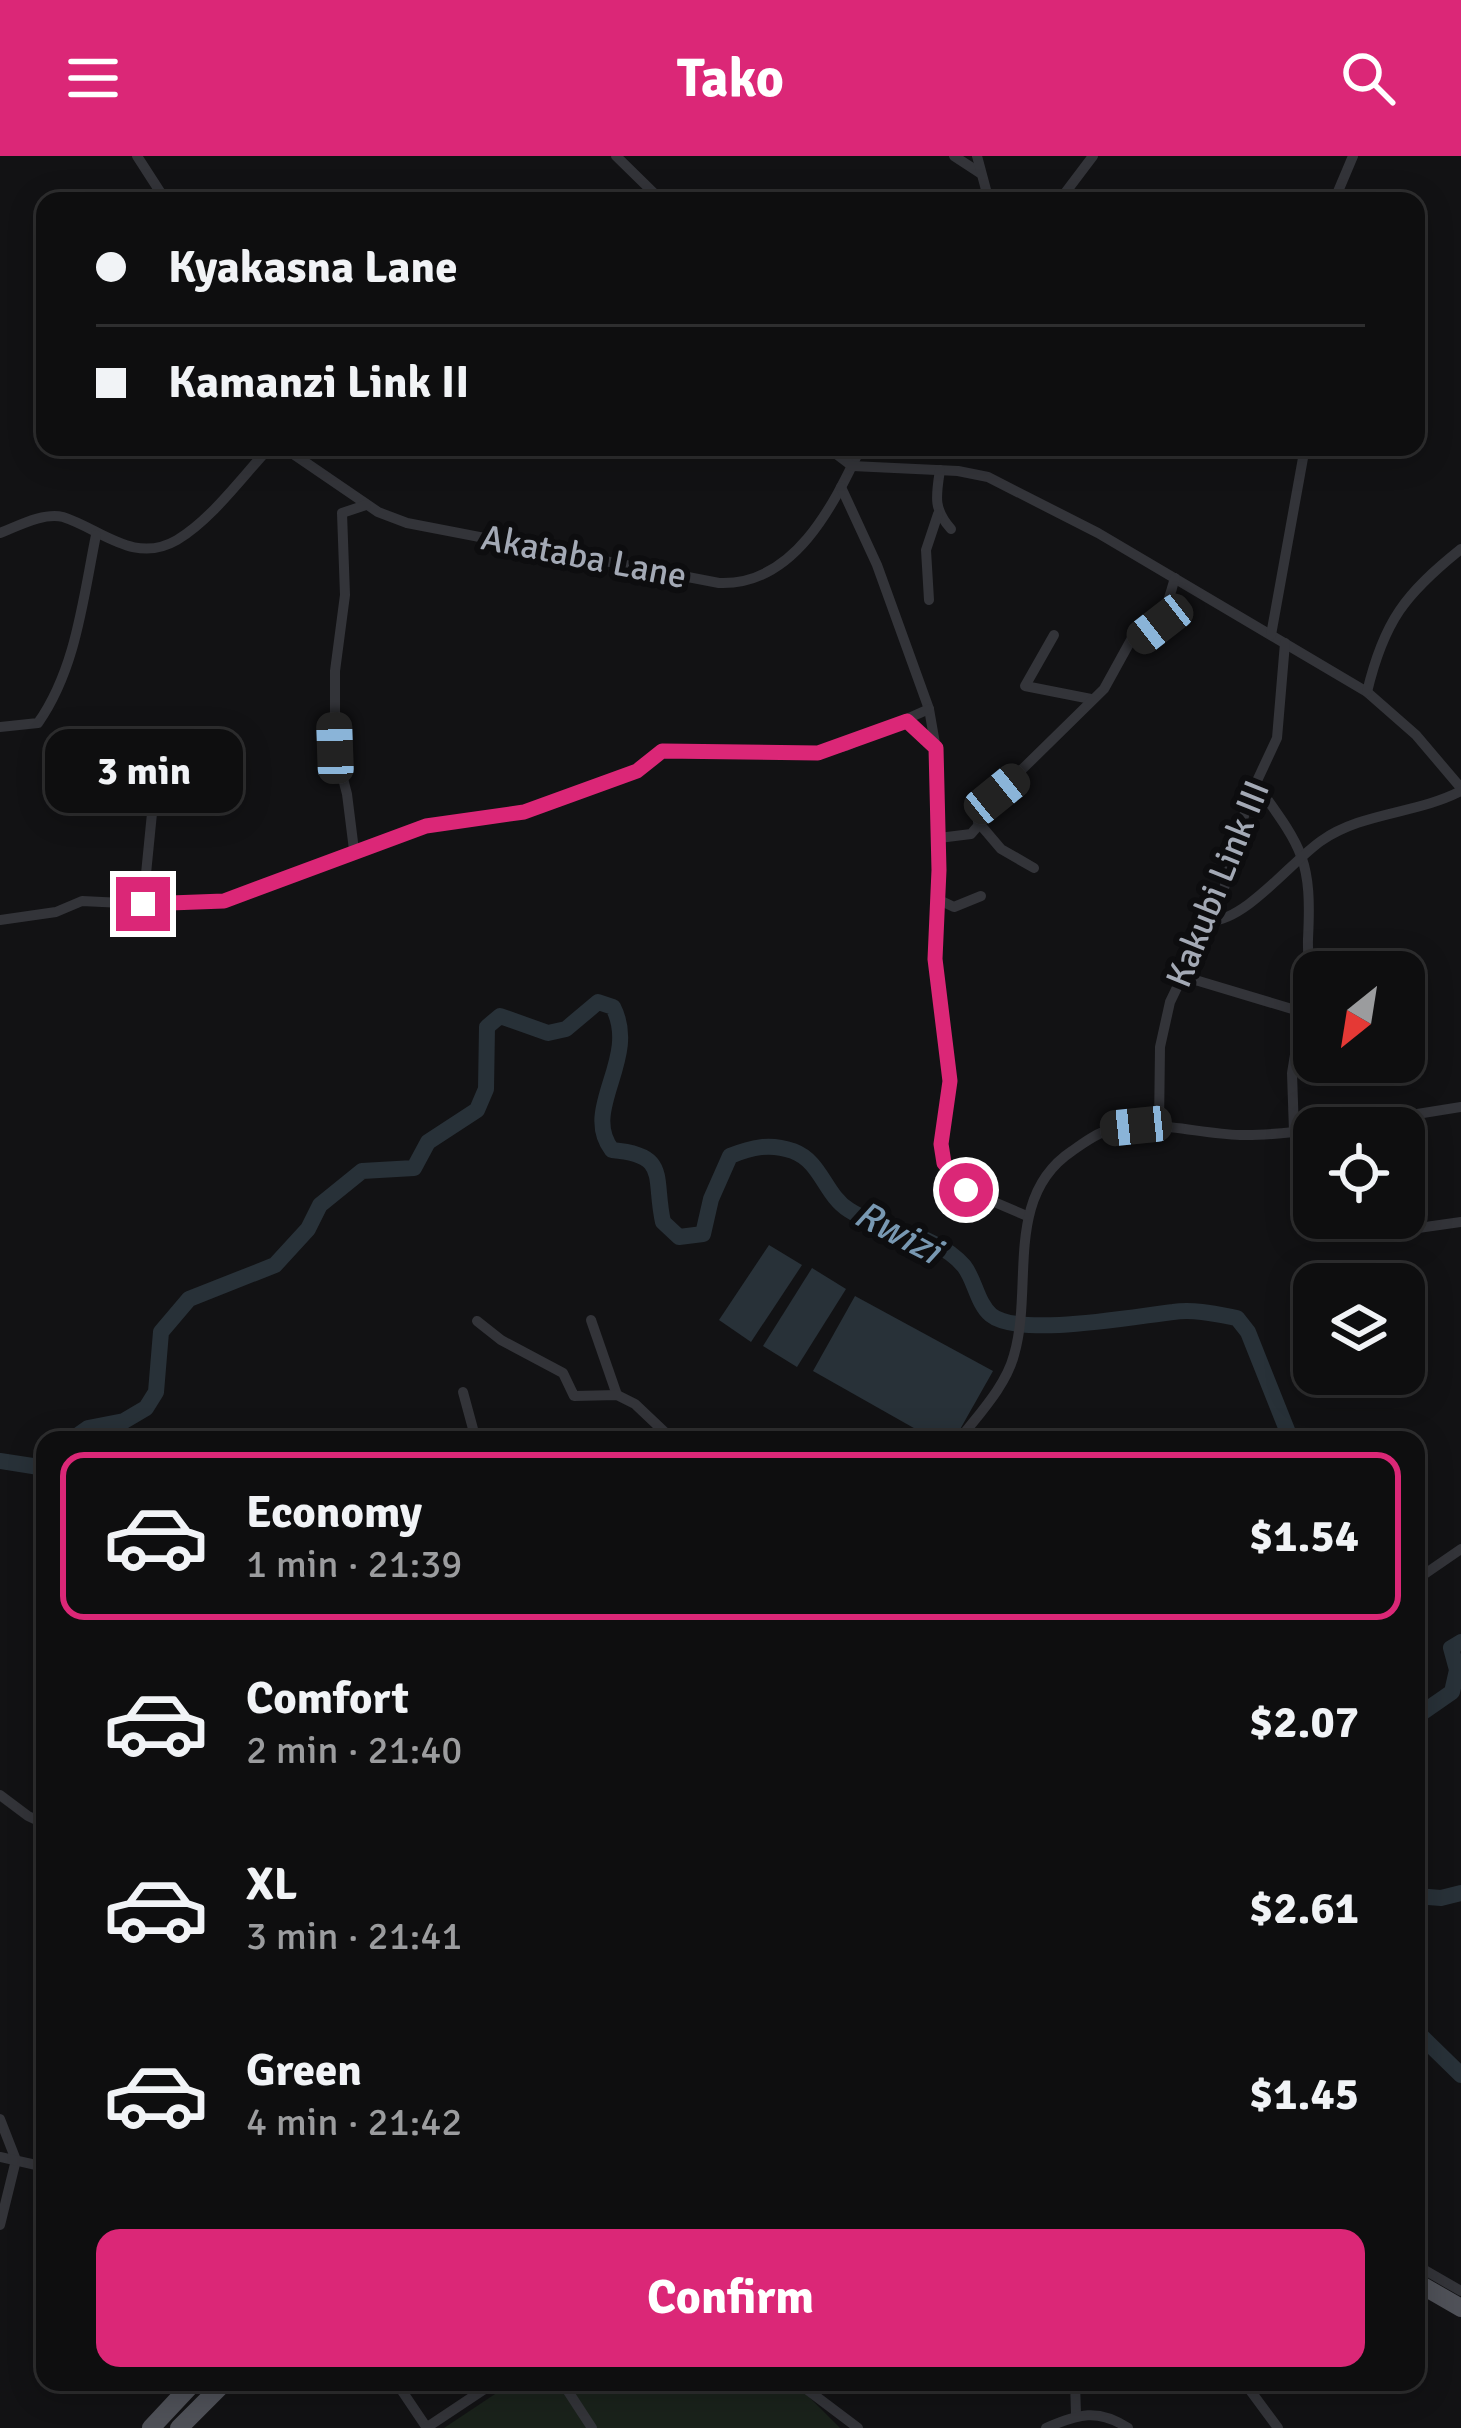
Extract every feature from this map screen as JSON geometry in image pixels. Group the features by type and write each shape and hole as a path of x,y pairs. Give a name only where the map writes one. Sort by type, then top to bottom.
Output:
{"main road":[{"path":"1425,2287 1461,2308"},
{"path":"151,2428 186,2391"},
{"path":"179,2428 216,2391"}],"street":[{"path":"137,156 160,192"},
{"path":"616,156 653,192"},
{"path":"954,156 980,173"},
{"path":"977,156 986,192"},
{"path":"1066,192 1093,156"},
{"path":"1338,192 1353,156"},
{"path":"0,533 48,516 62,517 112,543 152,549 176,540 261,456"},
{"name":"Akataba Lane","path":"296,456 366,505 407,523 741,584 766,575 818,526 857,456"},
{"path":"839,456 852,466 988,477 1098,533 1367,692 1405,724 1461,789 1430,806 1340,830 1228,918 1210,921"},
{"path":"1270,634 1303,456"},
{"path":"940,470 935,500 938,514 951,529"},
{"path":"841,488 878,566 929,709 936,748 935,959 950,1081 941,1144 944,1163 966,1190 1027,1216"},
{"path":"354,850 335,748 335,671 345,595 342,513 366,505"},
{"path":"929,600 926,550 938,514"},
{"path":"0,727 38,723 54,700 65,675 97,536"},
{"path":"1367,692 1382,640 1404,599 1461,548"},
{"path":"939,838 971,834 997,794 1105,689 1131,640 1140,640 1160,624 1174,578"},
{"path":"1054,635 1024,686 1091,699"},
{"name":"Kakubi Link III","path":"1159,1127 1160,1047 1170,1003 1210,921 1233,862 1249,798 1277,738 1285,643"},
{"path":"0,920 56,912 82,901 224,901 426,826 524,812 637,771 662,751 818,753 929,709"},
{"path":"907,721 936,748"},
{"path":"1257,785 1304,855 1312,913 1309,951"},
{"path":"143,904 154,793"},
{"path":"979,822 1001,849 1034,868"},
{"path":"937,898 954,907 982,896"},
{"path":"1182,976 1293,1009"},
{"path":"1293,1067 1293,1107"},
{"path":"1425,1113 1461,1107"},
{"path":"966,1431 1011,1364 1021,1308 1027,1216 1059,1159 1109,1129 1159,1127 1243,1135 1293,1132"},
{"path":"1425,1227 1461,1222"},
{"path":"591,1320 617,1395"},
{"path":"477,1321 501,1340 563,1373 574,1396 617,1395 635,1404 664,1431"},
{"path":"463,1392 474,1431"},
{"path":"1425,1574 1461,1549"},
{"path":"0,1795 36,1820"},
{"path":"0,2119 16,2160 0,2225"},
{"path":"0,2157 36,2165"},
{"path":"1425,2270 1461,2291"},
{"path":"402,2391 426,2428 482,2391"},
{"path":"568,2391 592,2428"},
{"path":"809,2391 858,2428"},
{"path":"1076,2391 1076,2414"},
{"path":"1251,2391 1278,2428"},
{"path":"1046,2428 1076,2414 1101,2414 1128,2428"}],"shaded area":[{"path":"769,1245 802,1265 751,1342 719,1320"},
{"path":"812,1268 846,1289 797,1367 763,1346"},
{"path":"855,1296 993,1371 959,1431 919,1431 813,1371"},
{"path":"500,2391 803,2391 840,2428 444,2428"}],"waterway":[{"name":"Rwizi","path":"84,1431 124,1421 146,1408 156,1392 161,1332 189,1299 275,1265 308,1229 320,1205 362,1171 414,1168 428,1142 477,1110 486,1089 487,1027 500,1016 548,1033 566,1029 598,1002 613,1007 620,1046 605,1100 604,1134 612,1150 651,1163 663,1222 679,1237 703,1234 711,1199 730,1156 761,1147 793,1151 810,1163 849,1210 952,1255 968,1272 986,1310 1005,1322 1079,1324 1181,1311 1237,1318 1248,1332 1287,1431"},
{"name":"Rwizi","path":"0,1461 36,1467"},
{"name":"Rwizi","path":"1425,1711 1452,1692 1457,1670 1451,1648 1461,1642"},
{"name":"Rwizi","path":"1425,1897 1461,1893"},
{"name":"Rwizi","path":"1425,2040 1461,2075"}],"route":[{"path":"143,904 224,901 426,826 524,812 637,771 662,751 818,753 907,721 936,748 935,959 950,1081 941,1144 944,1163 966,1190"}]}
